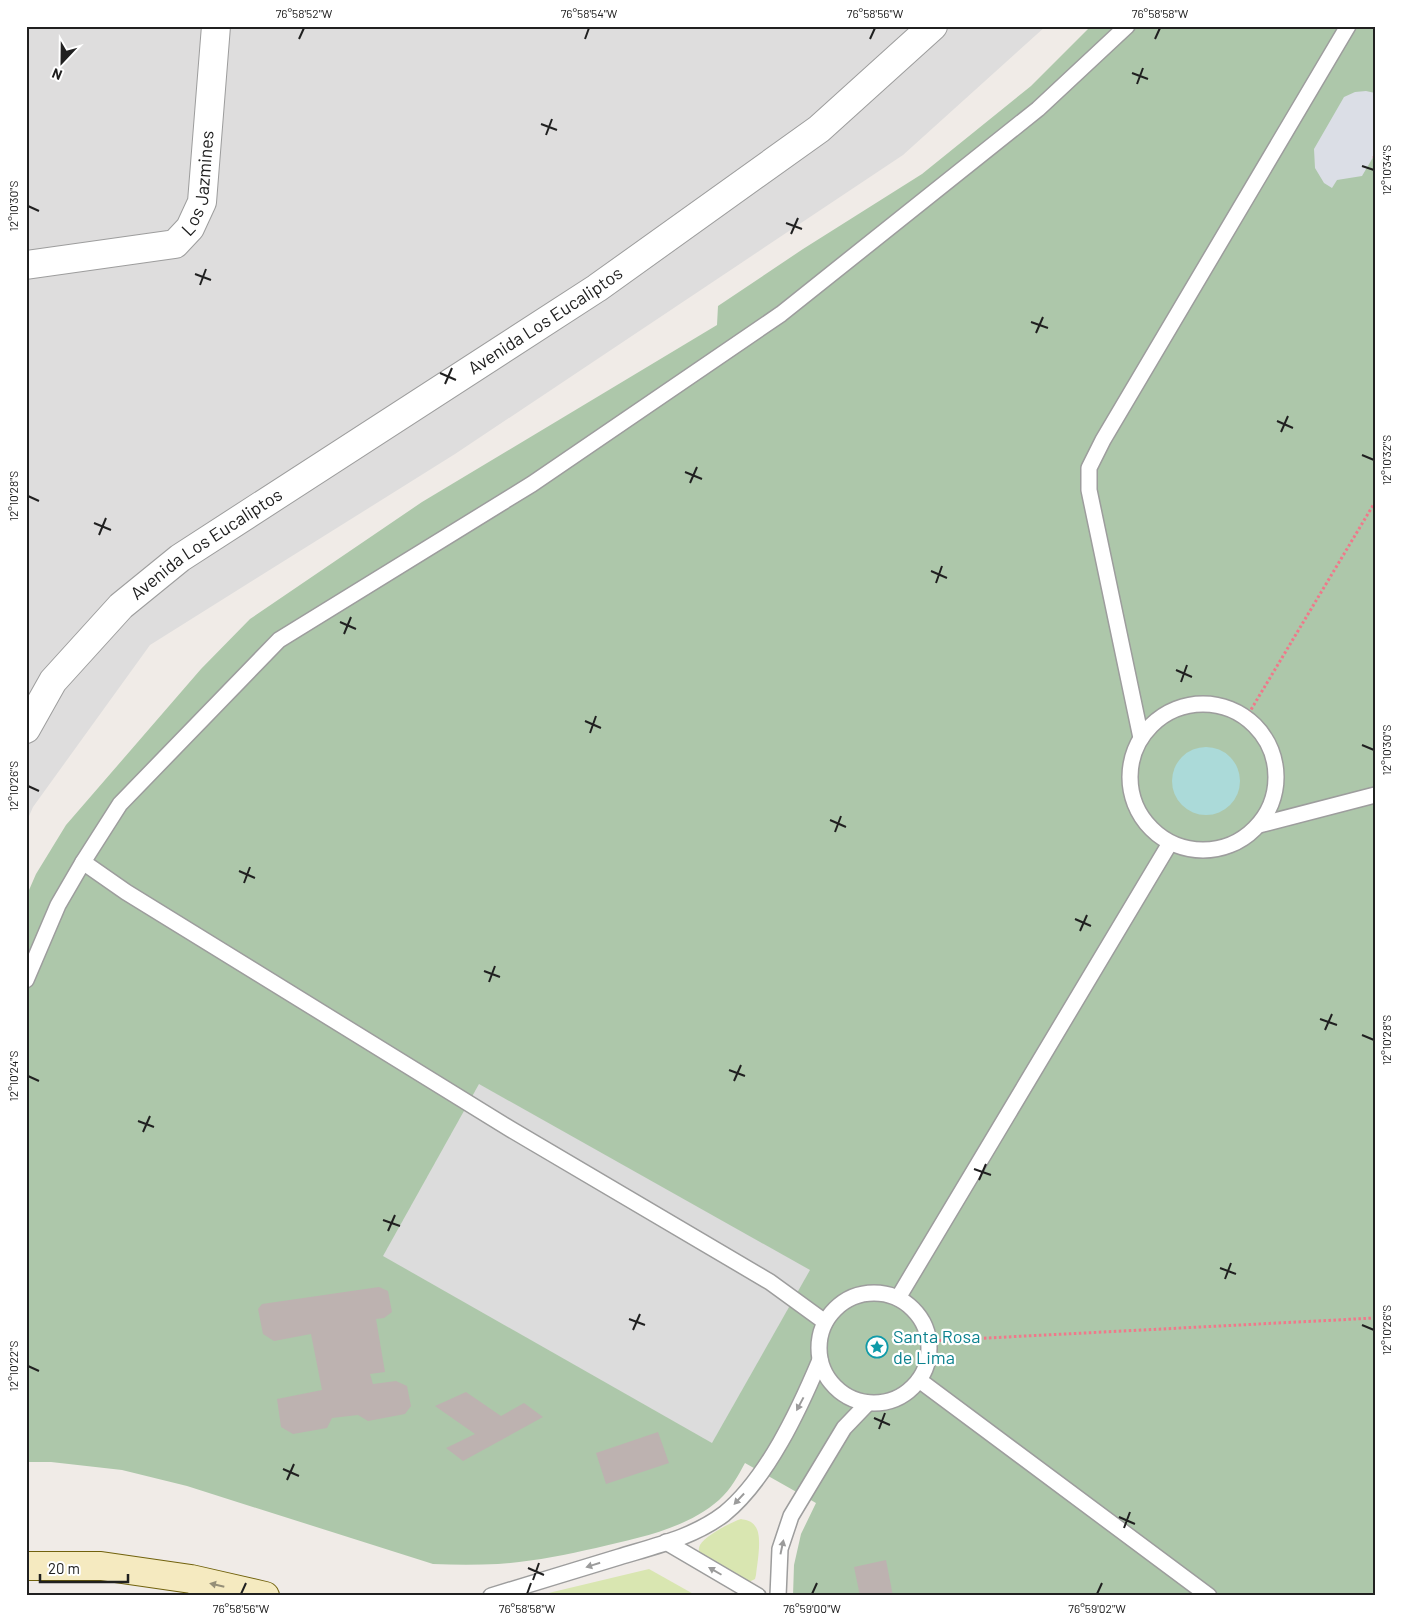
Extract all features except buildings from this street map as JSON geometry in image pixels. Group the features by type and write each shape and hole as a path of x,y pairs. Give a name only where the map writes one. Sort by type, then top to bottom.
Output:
{"main road":[{"path":"26,1566 101,1566 191,1579 265,1596"}],"street":[{"name":"Los Jazmines","path":"26,265 175,244 190,228 202,202 216,26"},
{"name":"Avenida Los Eucaliptos","path":"26,729 54,681 121,606 180,558 597,288 819,129 932,26"}],"lane":[{"path":"26,980 58,905 82,862 120,804 279,640 532,484 781,314 1038,109 1128,26"},
{"path":"1141,738 1089,490 1089,468 1103,440 1348,26"},
{"path":"1201,704 1225,708 1246,718 1263,736 1274,758 1276,781 1271,805 1259,825 1240,840 1218,849 1194,850 1170,843 1150,828 1136,808 1130,785 1131,760 1141,738 1157,720 1178,709 1201,704"},
{"path":"1259,825 1375,795"},
{"path":"898,1298 1170,843"},
{"path":"82,862 134,898 495,1120 770,1282 825,1322"},
{"path":"865,1293 882,1293 898,1298 913,1309 924,1324 929,1341 929,1355 926,1368 919,1380 909,1391 896,1399 868,1403 852,1398 837,1389 826,1376 820,1360 819,1341 825,1322 835,1308 848,1299 865,1293"},
{"path":"491,1596 666,1542 699,1530 724,1514 741,1498 770,1461 809,1387 820,1360"},
{"path":"919,1380 1209,1596"},
{"path":"778,1596 780,1549 791,1516 844,1428 868,1403"},
{"path":"666,1542 758,1596"}],"path":[{"path":"1246,718 1375,502"},
{"path":"929,1341 1375,1318"}],"shaded area":[{"path":"26,26 1046,26 903,155 455,454 150,645 33,807 26,823"},
{"path":"1366,91 1375,93 1375,154 1362,176 1337,180 1332,188 1324,183 1315,168 1314,149 1344,97 1355,92"},
{"path":"479,1084 810,1270 712,1443 383,1256"}],"green space":[{"path":"1091,26 1375,26 1375,1596 793,1596 794,1565 801,1534 816,1503 745,1463 731,1487 719,1500 692,1518 661,1531 547,1558 510,1563 466,1565 433,1564 187,1486 122,1470 51,1462 26,1462 26,897 36,874 66,825 201,669 250,619 422,502 717,325 718,306 803,249 922,174 1031,86"},
{"path":"741,1519 754,1524 759,1536 756,1575 755,1579 749,1582 700,1556 699,1552 703,1541 725,1526"},
{"path":"649,1569 697,1596 536,1596"}],"water":[{"path":"1206,747 1219,750 1230,757 1237,768 1240,781 1237,794 1230,805 1219,812 1206,815 1193,812 1182,805 1175,794 1172,781 1175,768 1182,757 1193,750"}],"place":[{"name":"Santa Rosa de Lima","path":"877,1347"}]}
